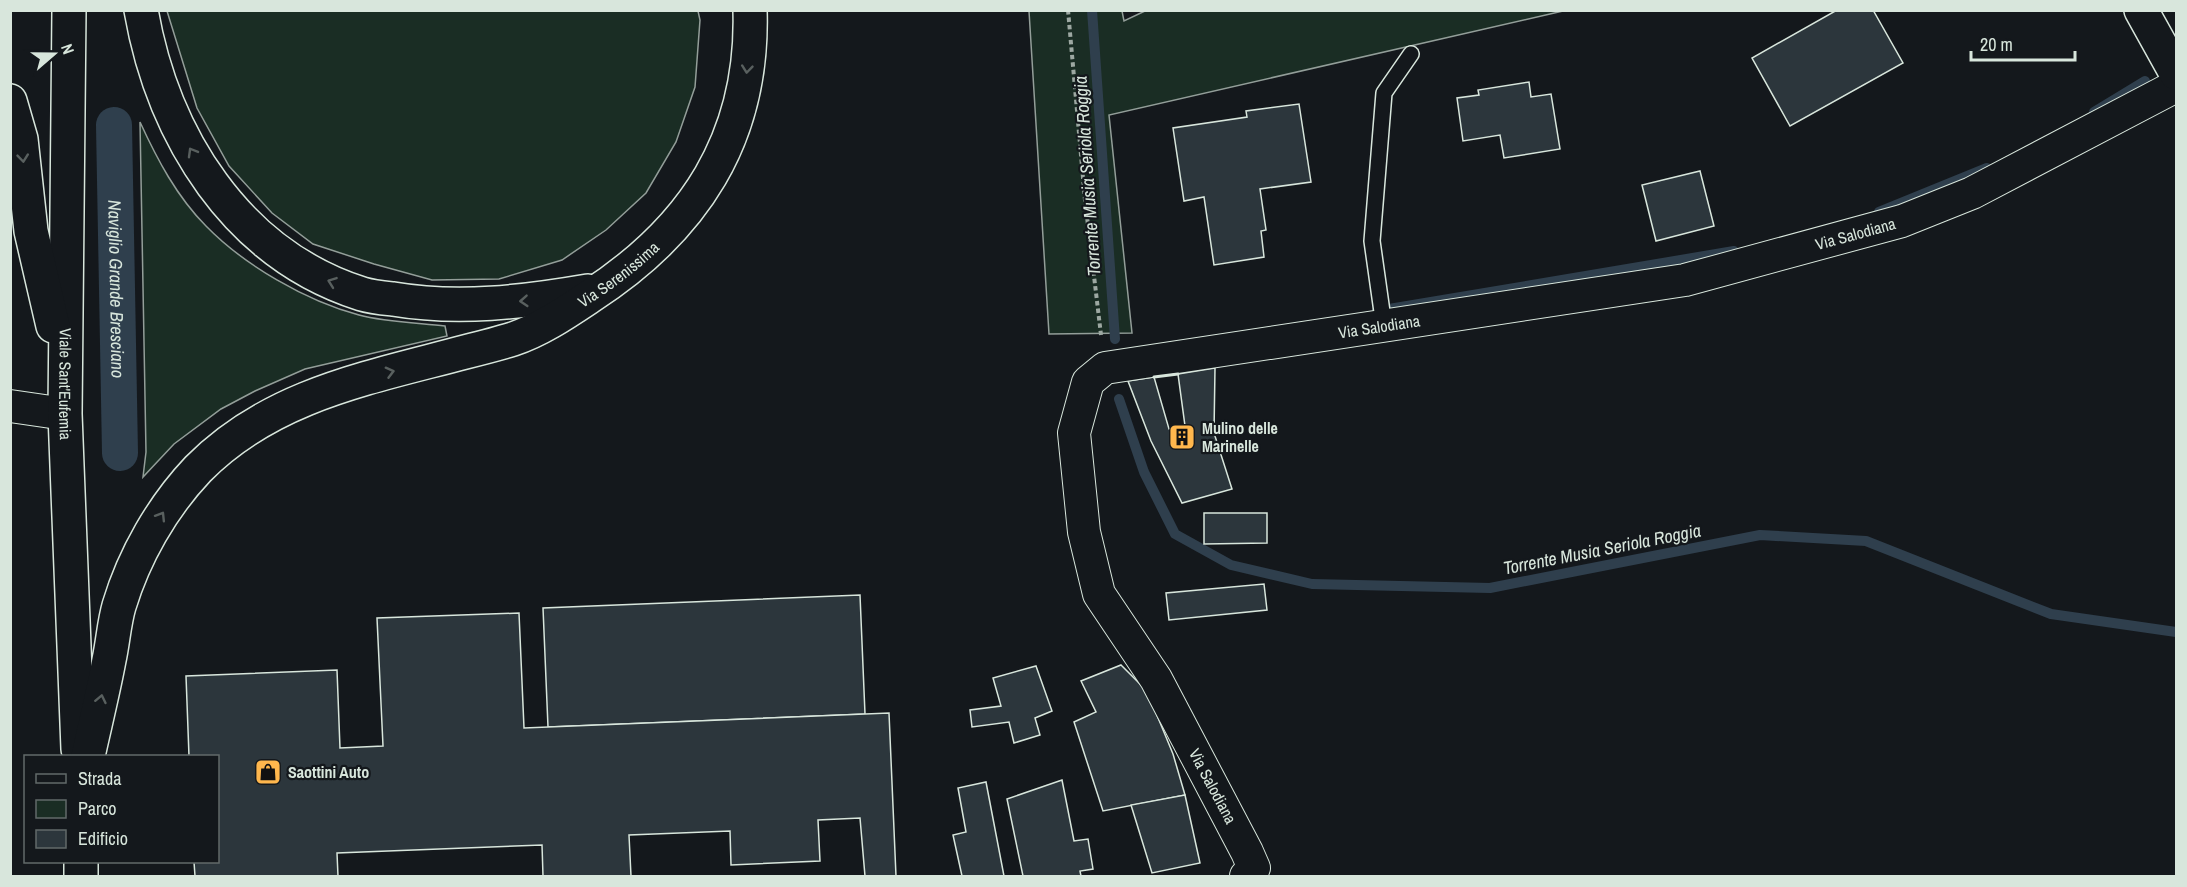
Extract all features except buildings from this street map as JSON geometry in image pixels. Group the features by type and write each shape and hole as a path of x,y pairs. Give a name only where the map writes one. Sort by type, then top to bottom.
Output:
{"main road":[{"name":"Viale Sant'Eufemia","path":"69,10 65,414 78,755"},
{"path":"141,10 159,84 180,131 206,176 237,216 275,250 317,277 364,294 413,303 476,304 540,300 602,289"},
{"name":"Via Serenissima","path":"88,755 119,606 138,556 164,510 198,469 238,434 284,407 333,388 514,339 555,319 602,289 652,249 680,220 702,190 736,122 746,85 751,37 750,10"},
{"path":"2141,10 2176,74"},
{"path":"10,101 21,139 31,231 65,380"}],"street":[{"name":"Via Salodiana","path":"1246,876 1254,868 1247,852 1156,679 1099,594 1084,532 1074,433 1088,382 1105,368 1685,280 1902,220 1972,193 2176,86"},
{"path":"10,406 65,414"}],"lane":[{"path":"1384,326 1372,241 1384,93 1411,54"}],"path":[{"path":"1068,10 1085,200 1105,368"}],"green space":[{"path":"167,11 698,11 700,20 695,87 676,142 646,193 606,230 562,260 499,279 432,280 313,244 272,213 229,166 197,108"},
{"path":"1029,11 1122,11 1124,21 1145,11 1563,11 1109,115 1132,333 1049,334"},
{"path":"140,122 161,164 186,203 221,240 257,268 297,291 339,309 380,319 445,326 447,336 305,369 255,391 221,409 174,444 143,477 146,452"}],"waterway":[{"name":"Torrente Musia Seriola Roggia","path":"1092,10 1115,339"},
{"path":"2094,112 2145,81"},
{"name":"Naviglio Grande Bresciano","path":"114,125 120,453"},
{"path":"1879,212 1987,168"},
{"path":"1377,311 1734,251"},
{"name":"Torrente Musia Seriola Roggia","path":"1119,399 1144,472 1175,534 1231,565 1312,584 1490,588 1760,535 1866,541 2051,614 2176,632"}],"wall":[{"path":"1154,377 1178,374"}],"place":[{"name":"Mulino delle Marinelle","path":"1182,437"},
{"name":"Saottini Auto","path":"268,772"}]}
